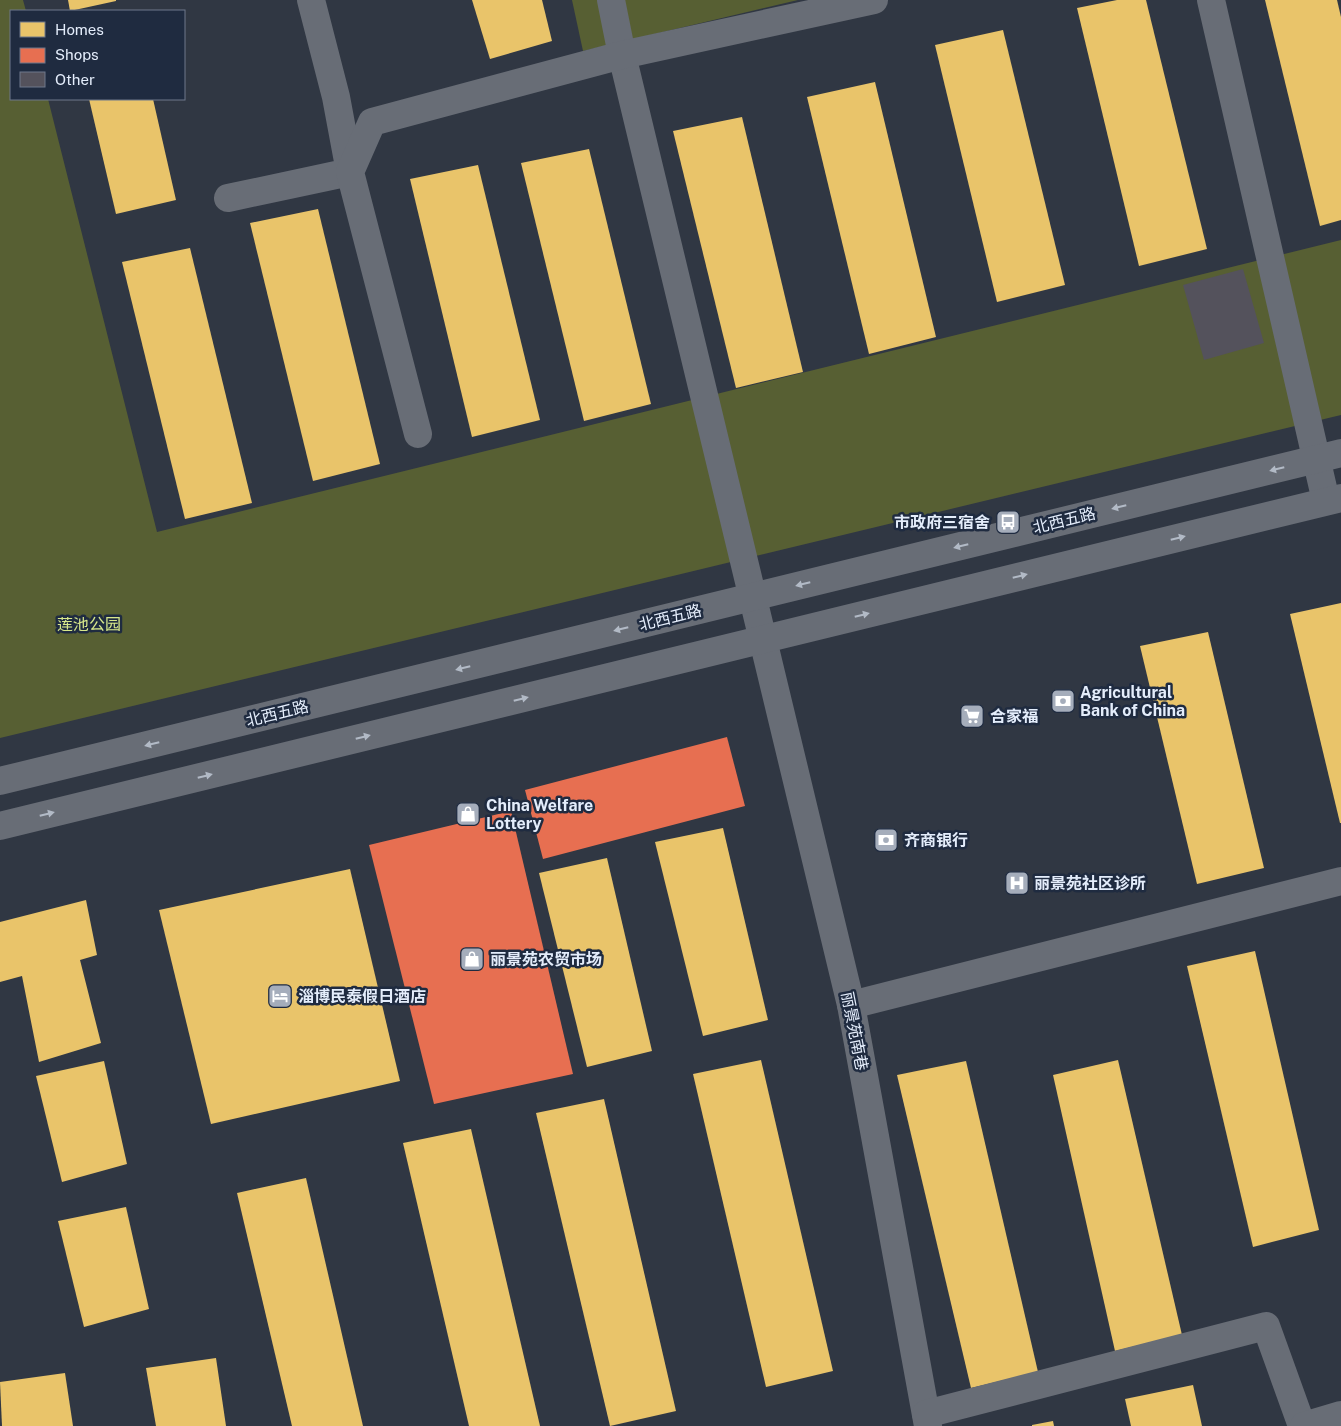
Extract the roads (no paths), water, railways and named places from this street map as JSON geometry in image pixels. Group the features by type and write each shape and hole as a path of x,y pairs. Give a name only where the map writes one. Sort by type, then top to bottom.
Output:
{"street":[{"path":"311,0 336,97 350,172 418,434"},
{"name":"丽景苑南巷","path":"611,0 622,55 851,1006 927,1420"},
{"path":"350,172 372,122 622,55 874,0"},
{"path":"0,826 1334,500 1329,456 1211,0"},
{"path":"228,198 350,172"},
{"name":"北西五路","path":"0,781 1329,456"},
{"path":"851,1006 1341,881"},
{"path":"927,1420 1266,1326 1303,1426 1341,1416"}],"place":[{"name":"市政府三宿舍","path":"1008,522"},
{"name":"Agricultural Bank of China","path":"1063,701"},
{"name":"合家福","path":"972,716"},
{"name":"China Welfare Lottery","path":"468,814"},
{"name":"齐商银行","path":"886,840"},
{"name":"丽景苑社区诊所","path":"1017,883"},
{"name":"丽景苑农贸市场","path":"472,959"},
{"name":"淄博民泰假日酒店","path":"280,996"}],"park label":[{"name":"莲池公园","path":"89,624"}]}
